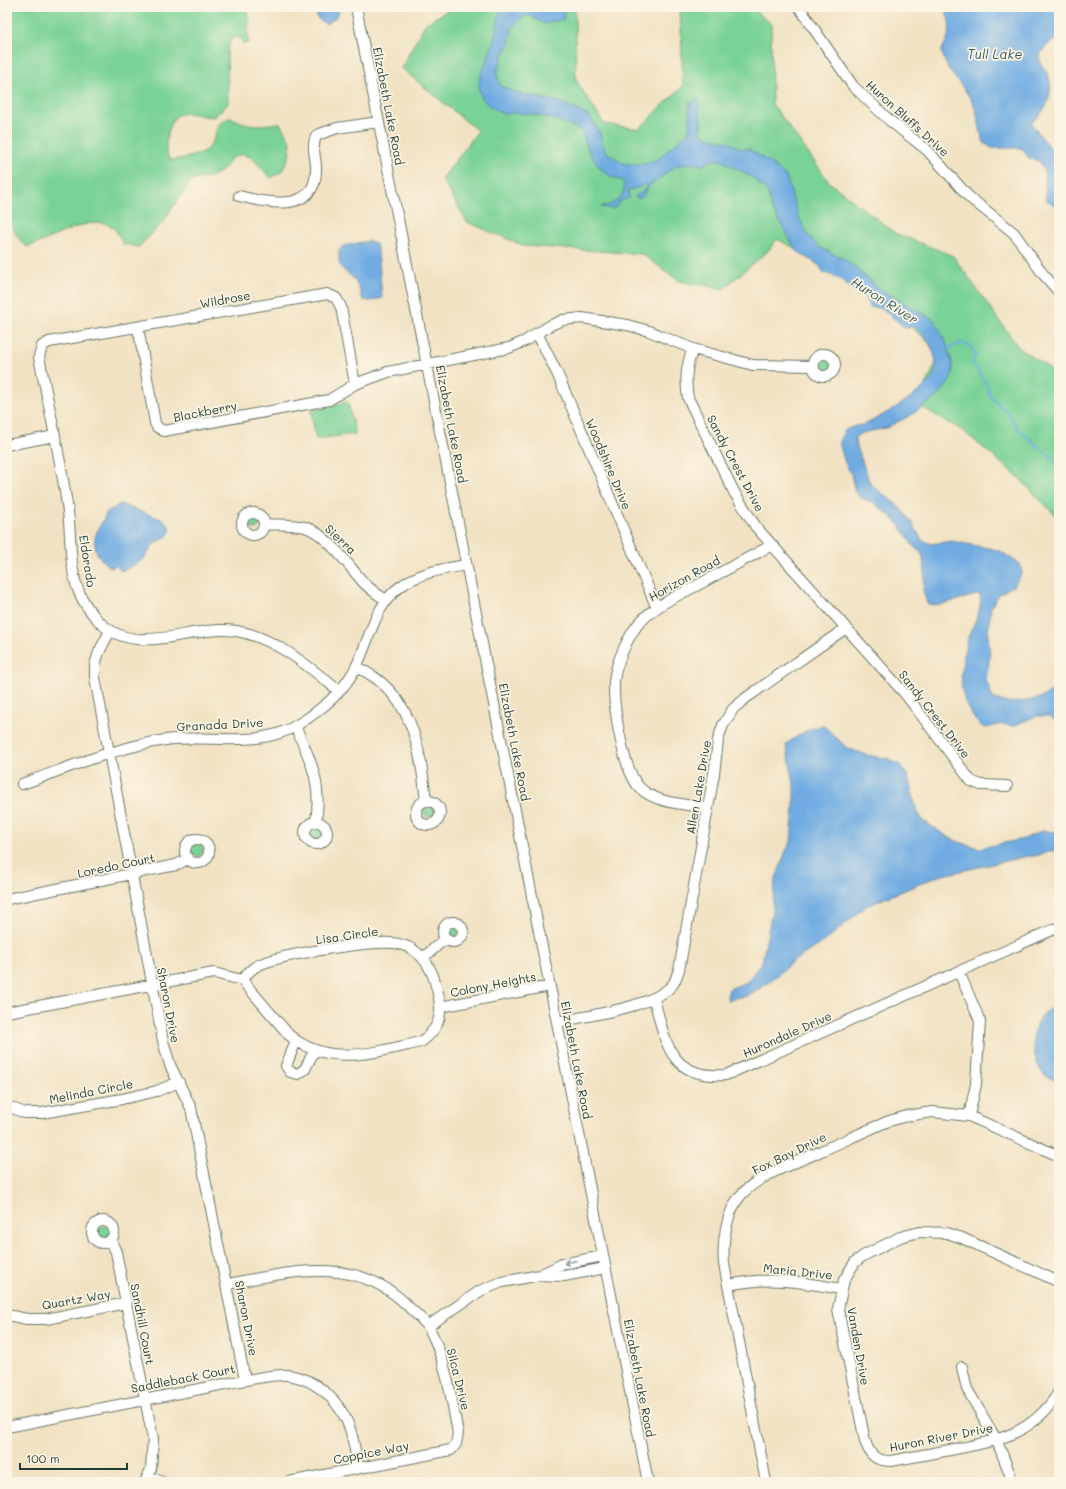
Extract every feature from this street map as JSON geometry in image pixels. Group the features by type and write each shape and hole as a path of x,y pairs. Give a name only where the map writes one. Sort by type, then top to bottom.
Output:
{"street":[{"name":"Elizabeth Lake Road","path":"356,7 648,1482"},
{"name":"Huron Bluffs Drive","path":"799,7 853,86 889,120 927,150 969,196 1014,233 1043,274 1059,292"},
{"path":"239,196 264,203 278,203 292,202 308,195 315,184 316,170 314,141 318,135 337,128 379,122"},
{"name":"Wildrose","path":"39,357 39,344 327,294 338,295 356,384"},
{"path":"356,384 388,372 508,348 525,341 563,320 582,318 627,325 649,331 693,349 753,365 814,366"},
{"name":"Blackberry","path":"138,327 155,423 157,427 164,431 329,400 356,384"},
{"name":"Woodshire Drive","path":"537,333 557,373 656,606"},
{"name":"Sandy Crest Drive","path":"693,349 688,363 686,384 688,398 734,492 756,527 906,695 971,781 981,785 1007,786"},
{"name":"Eldorado","path":"39,357 68,507 74,572 78,590 89,610 110,631 141,641 215,630 247,634 266,640 339,691"},
{"path":"7,445 55,436"},
{"name":"Sierra","path":"265,524 305,527 320,535 347,562 358,577 373,591 386,600"},
{"name":"Horizon Road","path":"707,808 662,800 650,796 640,788 630,774 623,756 614,681 623,652 632,634 656,606 772,545"},
{"name":"Granada Drive","path":"22,784 108,752 168,740 251,738 278,734 295,726 323,708 349,680 356,668 377,615 386,600 401,586 419,576 466,565"},
{"name":"Allen Lake Drive","path":"654,999 673,984 679,970 718,740 723,725 734,709 746,698 846,628"},
{"name":"Sharon Drive","path":"110,631 99,652 95,665 95,678 108,752 165,1051 191,1108 246,1380"},
{"path":"356,668 380,680 395,695 403,708 412,730 418,751 426,801"},
{"path":"295,726 314,769 318,794 316,822"},
{"name":"Loredo Court","path":"7,899 176,866 188,859"},
{"name":"Hurondale Drive","path":"654,999 665,1041 675,1059 682,1066 699,1072 713,1076 726,1074 1059,927"},
{"path":"423,958 446,938"},
{"name":"Lisa Circle","path":"371,943 402,945 412,949 423,958 429,965 440,1007 438,1024 431,1035 421,1042 348,1056 327,1054 314,1050 296,1041 280,1026 254,992 242,980 255,966 265,963 371,943"},
{"path":"959,972 980,1021 976,1084 969,1116 1059,1156"},
{"path":"7,1012 214,973 242,980"},
{"name":"Colony Heights","path":"440,1007 550,986"},
{"path":"557,1022 640,1004 654,999"},
{"path":"296,1041 286,1066 290,1072 298,1074 304,1069 314,1050"},
{"name":"Melinda Circle","path":"7,1106 25,1113 42,1113 82,1108 157,1091 179,1082"},
{"name":"Fox Bay Drive","path":"766,1482 724,1264 724,1238 738,1192 781,1170 889,1121 907,1116 932,1112 969,1116"},
{"name":"Vanden Drive","path":"881,1460 872,1455 865,1441 838,1309 841,1289 848,1272 863,1256 900,1237 920,1232 946,1233 962,1238 1059,1282"},
{"name":"Sandhill Court","path":"111,1241 116,1252 153,1439 153,1453 147,1479"},
{"path":"428,1326 491,1286 540,1275 562,1264 603,1256"},
{"path":"540,1275 564,1276 605,1268"},
{"name":"Silca Drive","path":"227,1284 306,1270 330,1270 351,1274 376,1283 400,1298 428,1326 441,1354 448,1379 458,1433 456,1444"},
{"name":"Maria Drive","path":"729,1285 763,1279 811,1283 841,1289"},
{"name":"Quartz Way","path":"7,1315 27,1319 46,1318 126,1303"},
{"path":"962,1367 967,1389 997,1441 1013,1482"},
{"name":"Saddleback Court","path":"7,1427 145,1398 269,1376 288,1375 310,1382 325,1392 336,1402 345,1415 350,1430 358,1468"},
{"name":"Huron River Drive","path":"881,1460 891,1461 997,1441 1014,1434 1042,1415 1059,1392"},
{"name":"Coppice Way","path":"289,1482 443,1452 451,1450 456,1444"},
{"path":"147,1479 162,1482"}],"green space":[{"path":"15,7 244,7 249,16 248,43 243,44 241,37 232,38 227,50 228,104 214,117 185,113 179,114 171,124 168,133 166,146 167,152 170,160 186,158 203,152 213,141 216,129 220,123 231,117 244,123 255,125 280,123 291,143 289,157 282,171 271,178 252,158 243,154 231,158 224,169 215,175 191,181 162,223 139,247 123,244 114,228 105,223 94,223 70,229 26,247 13,230 7,198 7,25"},
{"path":"453,7 575,7 576,80 604,124 639,129 683,86 680,7 751,7 771,24 772,104 830,183 895,233 953,256 1019,348 1059,375 1059,519 1018,477 962,430 916,404 941,353 863,283 777,239 768,251 723,289 679,281 642,254 524,246 467,222 442,179 478,131 401,68 425,24"},
{"path":"824,359 828,359 832,365 828,371 824,371 820,367 820,363"},
{"path":"348,402 355,434 316,439 311,411"},
{"path":"252,517 256,517 260,523 256,529 252,529 248,525 248,521"},
{"path":"427,805 431,805 435,811 431,817 427,817 423,813 423,809"},
{"path":"314,828 318,828 322,834 318,840 314,840 310,836 310,832"},
{"path":"195,844 199,844 203,850 199,856 195,856 191,852 191,848"},
{"path":"451,925 455,925 459,931 455,937 451,937 447,933 447,929"},
{"path":"102,1226 106,1226 110,1232 106,1238 102,1238 98,1234 98,1230"}],"water":[{"path":"314,7 339,7 339,10 336,17 326,24 318,19"},
{"name":"Huron River","path":"501,7 562,7 564,19 544,24 529,15 523,17 512,28 508,47 503,55 497,74 500,86 521,94 560,102 589,116 600,133 602,144 609,155 622,163 628,164 645,164 657,160 688,132 690,125 689,104 698,99 701,126 700,132 710,138 729,142 741,149 749,149 772,164 786,176 798,216 807,234 819,247 846,260 881,290 934,320 945,340 952,362 953,371 950,381 939,395 913,414 886,428 862,433 855,437 855,441 869,481 874,487 899,506 912,523 922,540 932,544 951,541 993,549 1000,551 1020,564 1022,572 1019,578 1013,586 999,594 991,607 988,634 990,656 986,679 992,697 1003,702 1030,700 1042,697 1059,689 1059,722 1048,716 1036,716 1013,726 1003,724 985,728 978,723 965,701 961,683 962,663 966,644 979,610 981,600 980,594 939,605 927,604 923,590 925,571 922,554 913,546 894,519 873,502 861,498 855,492 851,474 845,463 840,446 840,439 844,431 870,422 886,413 906,401 930,381 936,368 936,362 932,349 925,336 917,327 905,328 882,308 869,307 865,296 854,291 842,280 823,272 820,266 797,251 771,207 768,192 753,178 721,160 710,161 702,166 695,163 677,165 650,185 641,198 637,198 635,196 643,192 646,186 645,183 640,187 628,191 629,198 620,201 614,209 601,207 613,203 622,195 624,191 624,184 622,180 616,179 606,173 592,158 582,131 543,116 523,113 503,114 491,107 480,93 480,77 491,49"},
{"name":"Tull Lake","path":"943,7 1059,7 1059,38 1052,41 1043,50 1040,57 1040,61 1050,81 1050,95 1045,107 1032,122 1032,125 1059,159 1059,207 1046,200 1044,170 1039,161 1029,158 1022,148 992,148 984,143 974,105 945,63 942,54 942,49 949,35 950,27 947,14"},
{"path":"369,241 376,244 382,298 371,301 363,300 354,279 342,269 339,257 339,251 343,246"},
{"path":"120,504 164,520 170,530 167,536 152,546 142,560 121,571 116,565 112,568 107,565 99,557 95,547 96,536 106,513"},
{"path":"819,726 824,726 847,748 867,755 889,759 900,765 908,776 916,808 922,820 948,837 980,848 1024,839 1042,831 1052,832 1059,830 1059,849 1035,856 1028,856 939,876 866,906 824,942 792,962 768,983 747,996 733,998 728,1002 727,996 729,989 747,982 762,962 772,911 775,881 786,851 791,842 794,784 786,744 809,730"},
{"path":"1059,1006 1059,1081 1048,1077 1041,1072 1035,1056 1034,1038 1038,1021 1043,1014 1050,1009"}],"waterway":[{"path":"946,349 962,343 970,346 976,355 973,360 973,364 987,384 990,396 1008,413 1019,430 1050,456 1059,466"}]}
